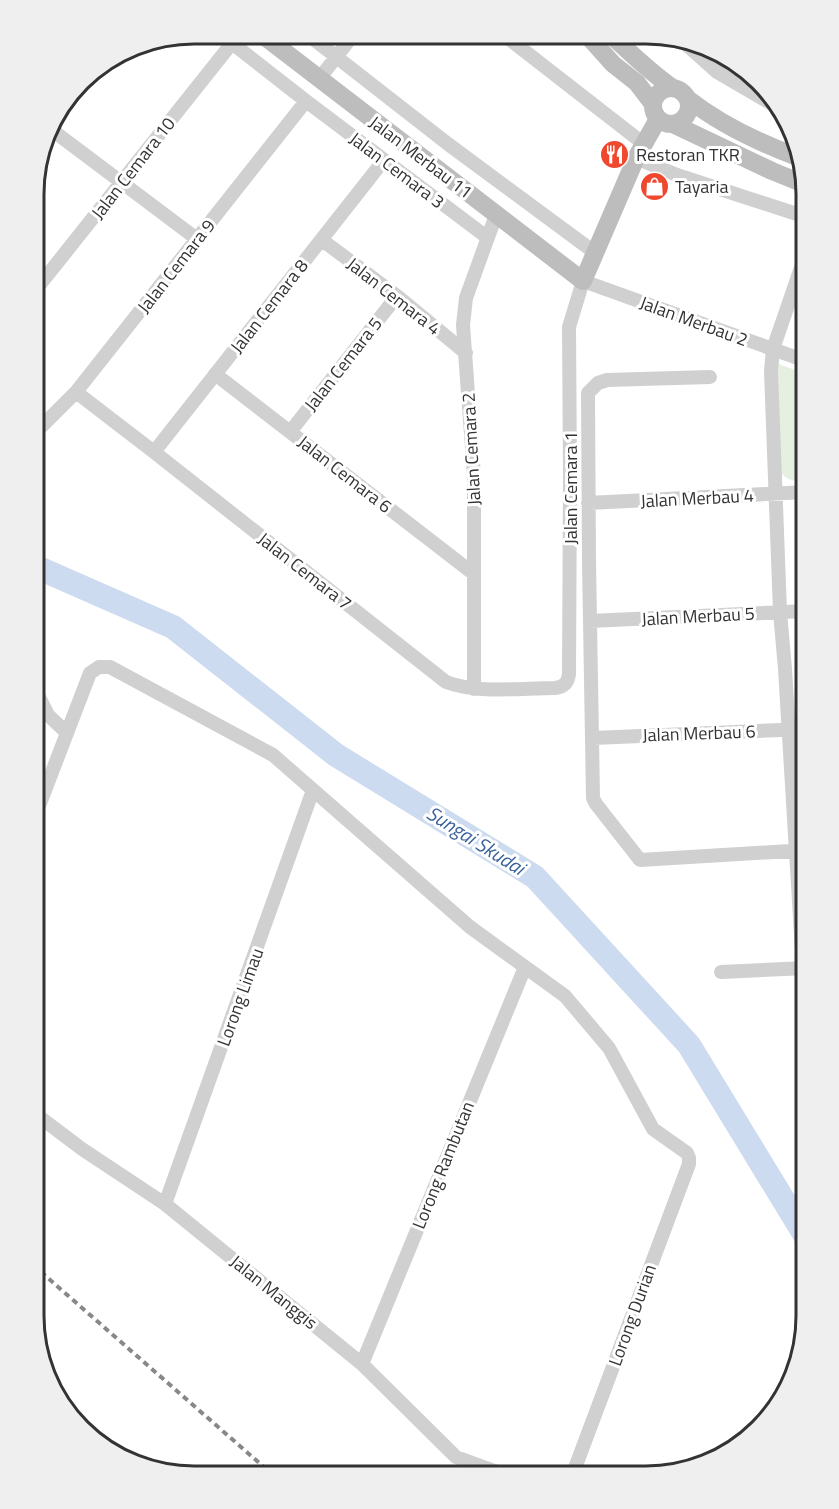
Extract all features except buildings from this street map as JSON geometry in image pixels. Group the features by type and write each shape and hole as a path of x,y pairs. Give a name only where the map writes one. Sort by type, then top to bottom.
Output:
{"street":[{"name":"Jalan Cemara 3","path":"232,44 488,238"},
{"name":"Jalan Cemara 10","path":"44,280 232,44"},
{"name":"Jalan Merbau 11","path":"274,44 582,281"},
{"path":"319,44 448,144 594,252"},
{"path":"319,79 346,44"},
{"path":"515,44 640,151 677,175 796,214"},
{"path":"595,44 613,64 637,83 662,116 795,180"},
{"path":"621,44 659,79 719,120 790,154"},
{"path":"695,52 717,72 759,97"},
{"path":"717,72 724,66"},
{"path":"667,89 681,94 689,105 687,116 683,120 662,116 655,99 662,91 667,89"},
{"name":"Jalan Cemara 9","path":"44,421 76,392 306,102"},
{"path":"582,281 640,151 662,116"},
{"path":"56,133 197,239"},
{"name":"Jalan Cemara 8","path":"154,452 384,160"},
{"name":"Jalan Cemara 2","path":"474,689 474,475 463,325 466,298 496,215"},
{"name":"Jalan Cemara 4","path":"322,240 397,296 466,353"},
{"name":"Jalan Merbau 2","path":"582,281 796,357"},
{"name":"Jalan Cemara 1","path":"555,688 565,684 569,674 568,327 582,281"},
{"path":"795,799 780,612 771,371 773,349 796,282"},
{"name":"Jalan Cemara 5","path":"290,432 397,296"},
{"name":"Jalan Cemara 6","path":"215,374 474,574"},
{"path":"710,377 607,380 598,383 588,393 593,790 596,804 640,860 795,851"},
{"name":"Jalan Cemara 7","path":"76,392 446,682 474,689 555,688"},
{"name":"Jalan Merbau 4","path":"588,503 796,493"},
{"name":"Jalan Merbau 5","path":"590,621 796,611"},
{"path":"44,792 90,673 99,667 110,668 273,755 470,927 525,967"},
{"path":"44,707 48,715 66,732"},
{"name":"Jalan Merbau 6","path":"592,738 796,729"},
{"name":"Lorong Limau","path":"165,1204 313,790"},
{"name":"Lorong Durian","path":"525,967 565,996 609,1048 654,1129 687,1153 688,1158 688,1164 576,1466"},
{"name":"Lorong Rambutan","path":"362,1364 525,967"},
{"path":"721,972 795,968"},
{"name":"Jalan Manggis","path":"44,1120 82,1149 165,1204 362,1364 456,1457 481,1466"}],"green space":[{"path":"776,363 796,370 796,480 787,478 780,470"}],"waterway":[{"name":"Sungai Skudai","path":"44,570 173,627 336,755 535,877 689,1045 795,1219"}],"railway":[{"path":"44,1275 263,1466"}],"place":[{"name":"Restoran TKR","path":"615,154"},
{"name":"Tayaria","path":"654,186"}]}
